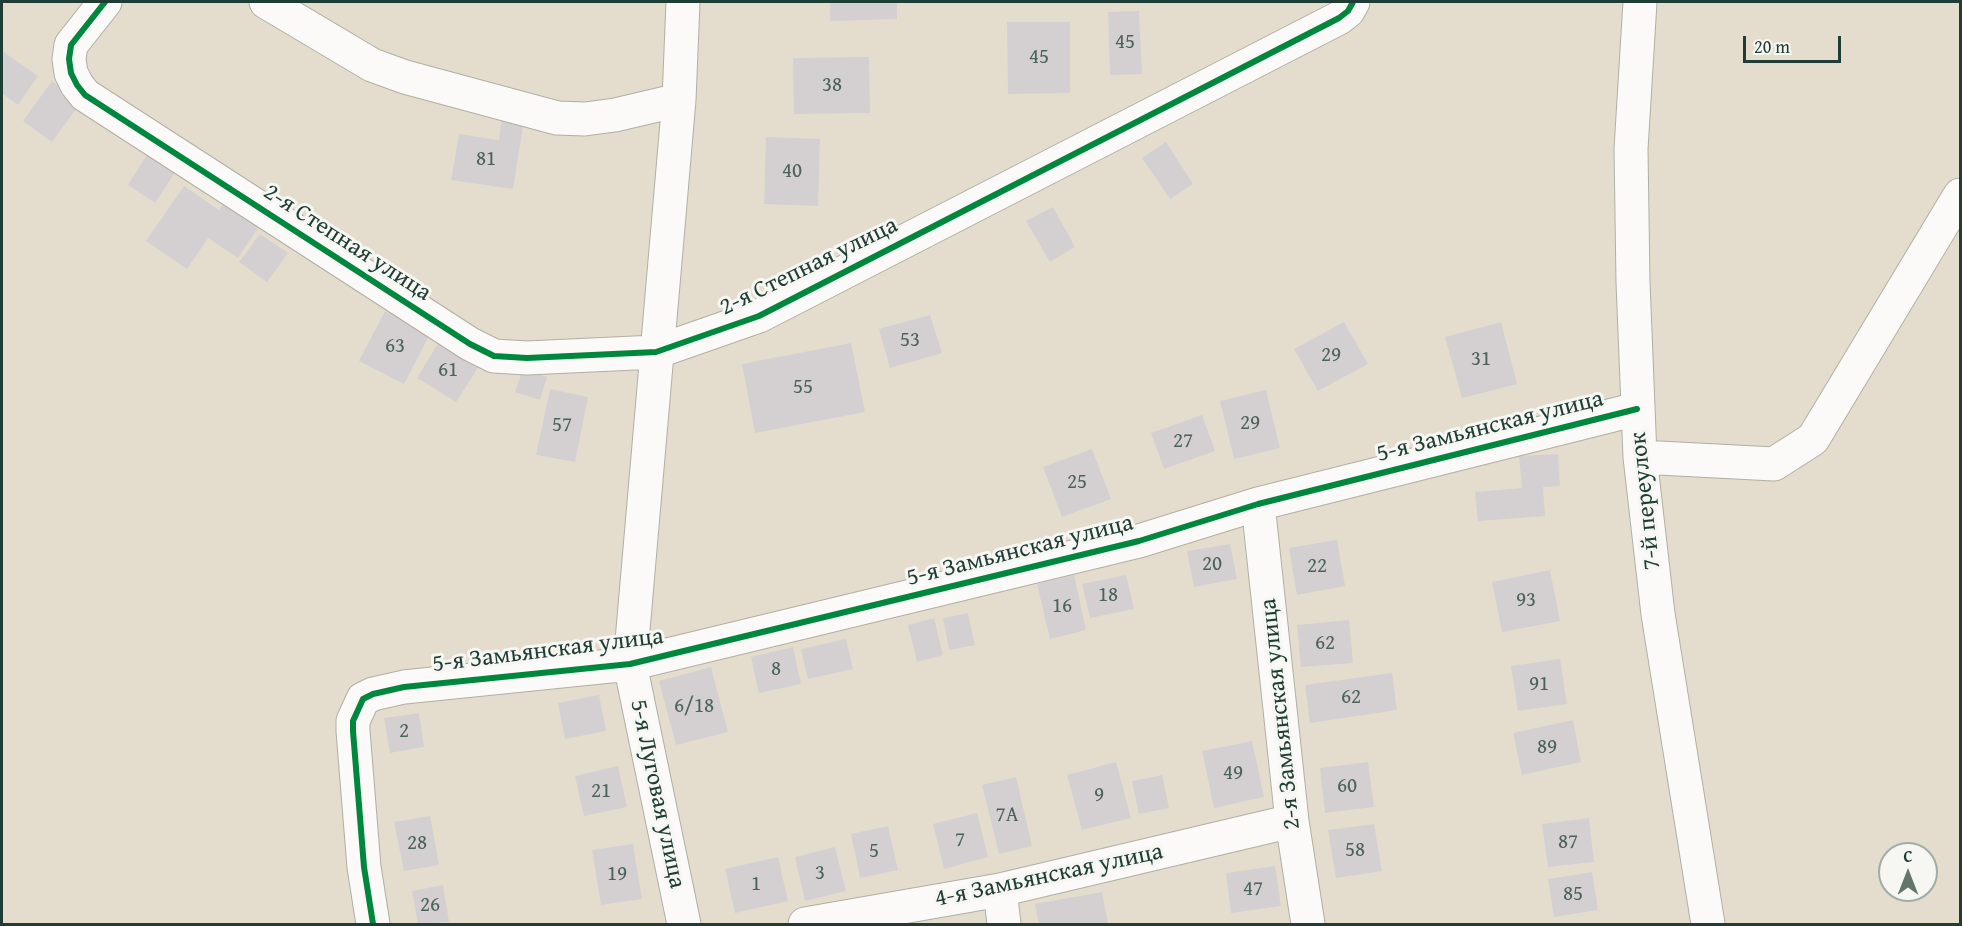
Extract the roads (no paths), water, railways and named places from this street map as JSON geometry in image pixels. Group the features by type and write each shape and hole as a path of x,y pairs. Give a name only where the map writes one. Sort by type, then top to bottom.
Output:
{"street":[{"name":"2-я Степная улица","path":"105,2 71,45 69,59 71,73 76,85 85,95 470,344 494,356 512,358 656,352 759,316 1339,18 1348,11 1353,2"},
{"path":"266,2 372,65 405,77 557,118 585,119 615,116 679,100"},
{"name":"5-я Луговая улица","path":"683,2 679,100 630,664 684,924"},
{"name":"7-й переулок","path":"1640,2 1631,149 1637,409 1658,614 1708,924"},
{"path":"1641,457 1774,464 1813,439 1960,195"},
{"name":"5-я Замьянская улица","path":"373,924 364,867 353,721 363,699 373,694 404,687 630,664 1139,541 1258,504 1637,409"},
{"name":"2-я Замьянская улица","path":"1258,504 1292,821 1308,924"},
{"name":"4-я Замьянская улица","path":"805,924 1000,890 1292,821"},
{"path":"1000,890 1004,924"}]}
